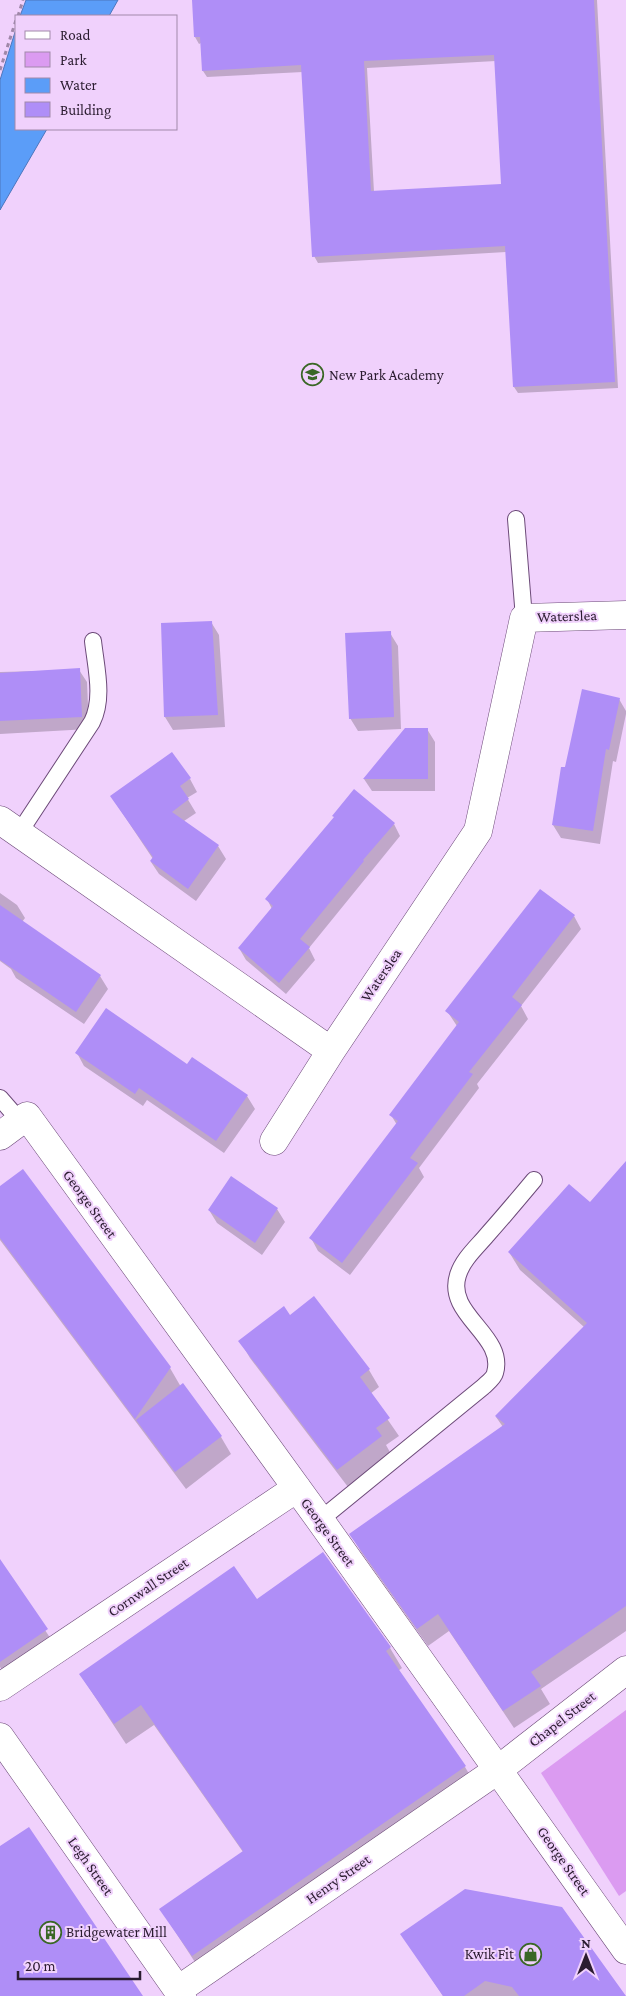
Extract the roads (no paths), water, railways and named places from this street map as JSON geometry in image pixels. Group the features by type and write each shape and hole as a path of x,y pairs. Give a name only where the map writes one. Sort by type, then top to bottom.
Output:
{"street":[{"name":"Waterslea","path":"274,1141 331,1051 478,831 524,618 626,615"},
{"path":"10,827 331,1051"},
{"name":"George Street","path":"16,1124 297,1488 626,1950"},
{"name":"Cornwall Street","path":"0,1687 297,1488"},
{"name":"Chapel Street","path":"498,1769 626,1670"},
{"name":"Legh Street","path":"0,1736 180,1993"},
{"name":"Henry Street","path":"180,1993 498,1769"}],"lane":[{"path":"516,519 524,618"},
{"path":"10,827 98,711 99,700 93,641"},
{"path":"0,1098 16,1124"},
{"path":"320,1520 484,1387 495,1374 496,1356 488,1341 461,1306 456,1292 457,1275 466,1260 534,1180"}],"water":[{"path":"26,0 118,0 110,15 20,15"},
{"path":"15,32 15,130 46,130 0,210 0,80"}],"place":[{"name":"New Park Academy","path":"313,375"},
{"name":"Bridgewater Mill","path":"50,1932"},
{"name":"Kwik Fit","path":"530,1954"}]}
